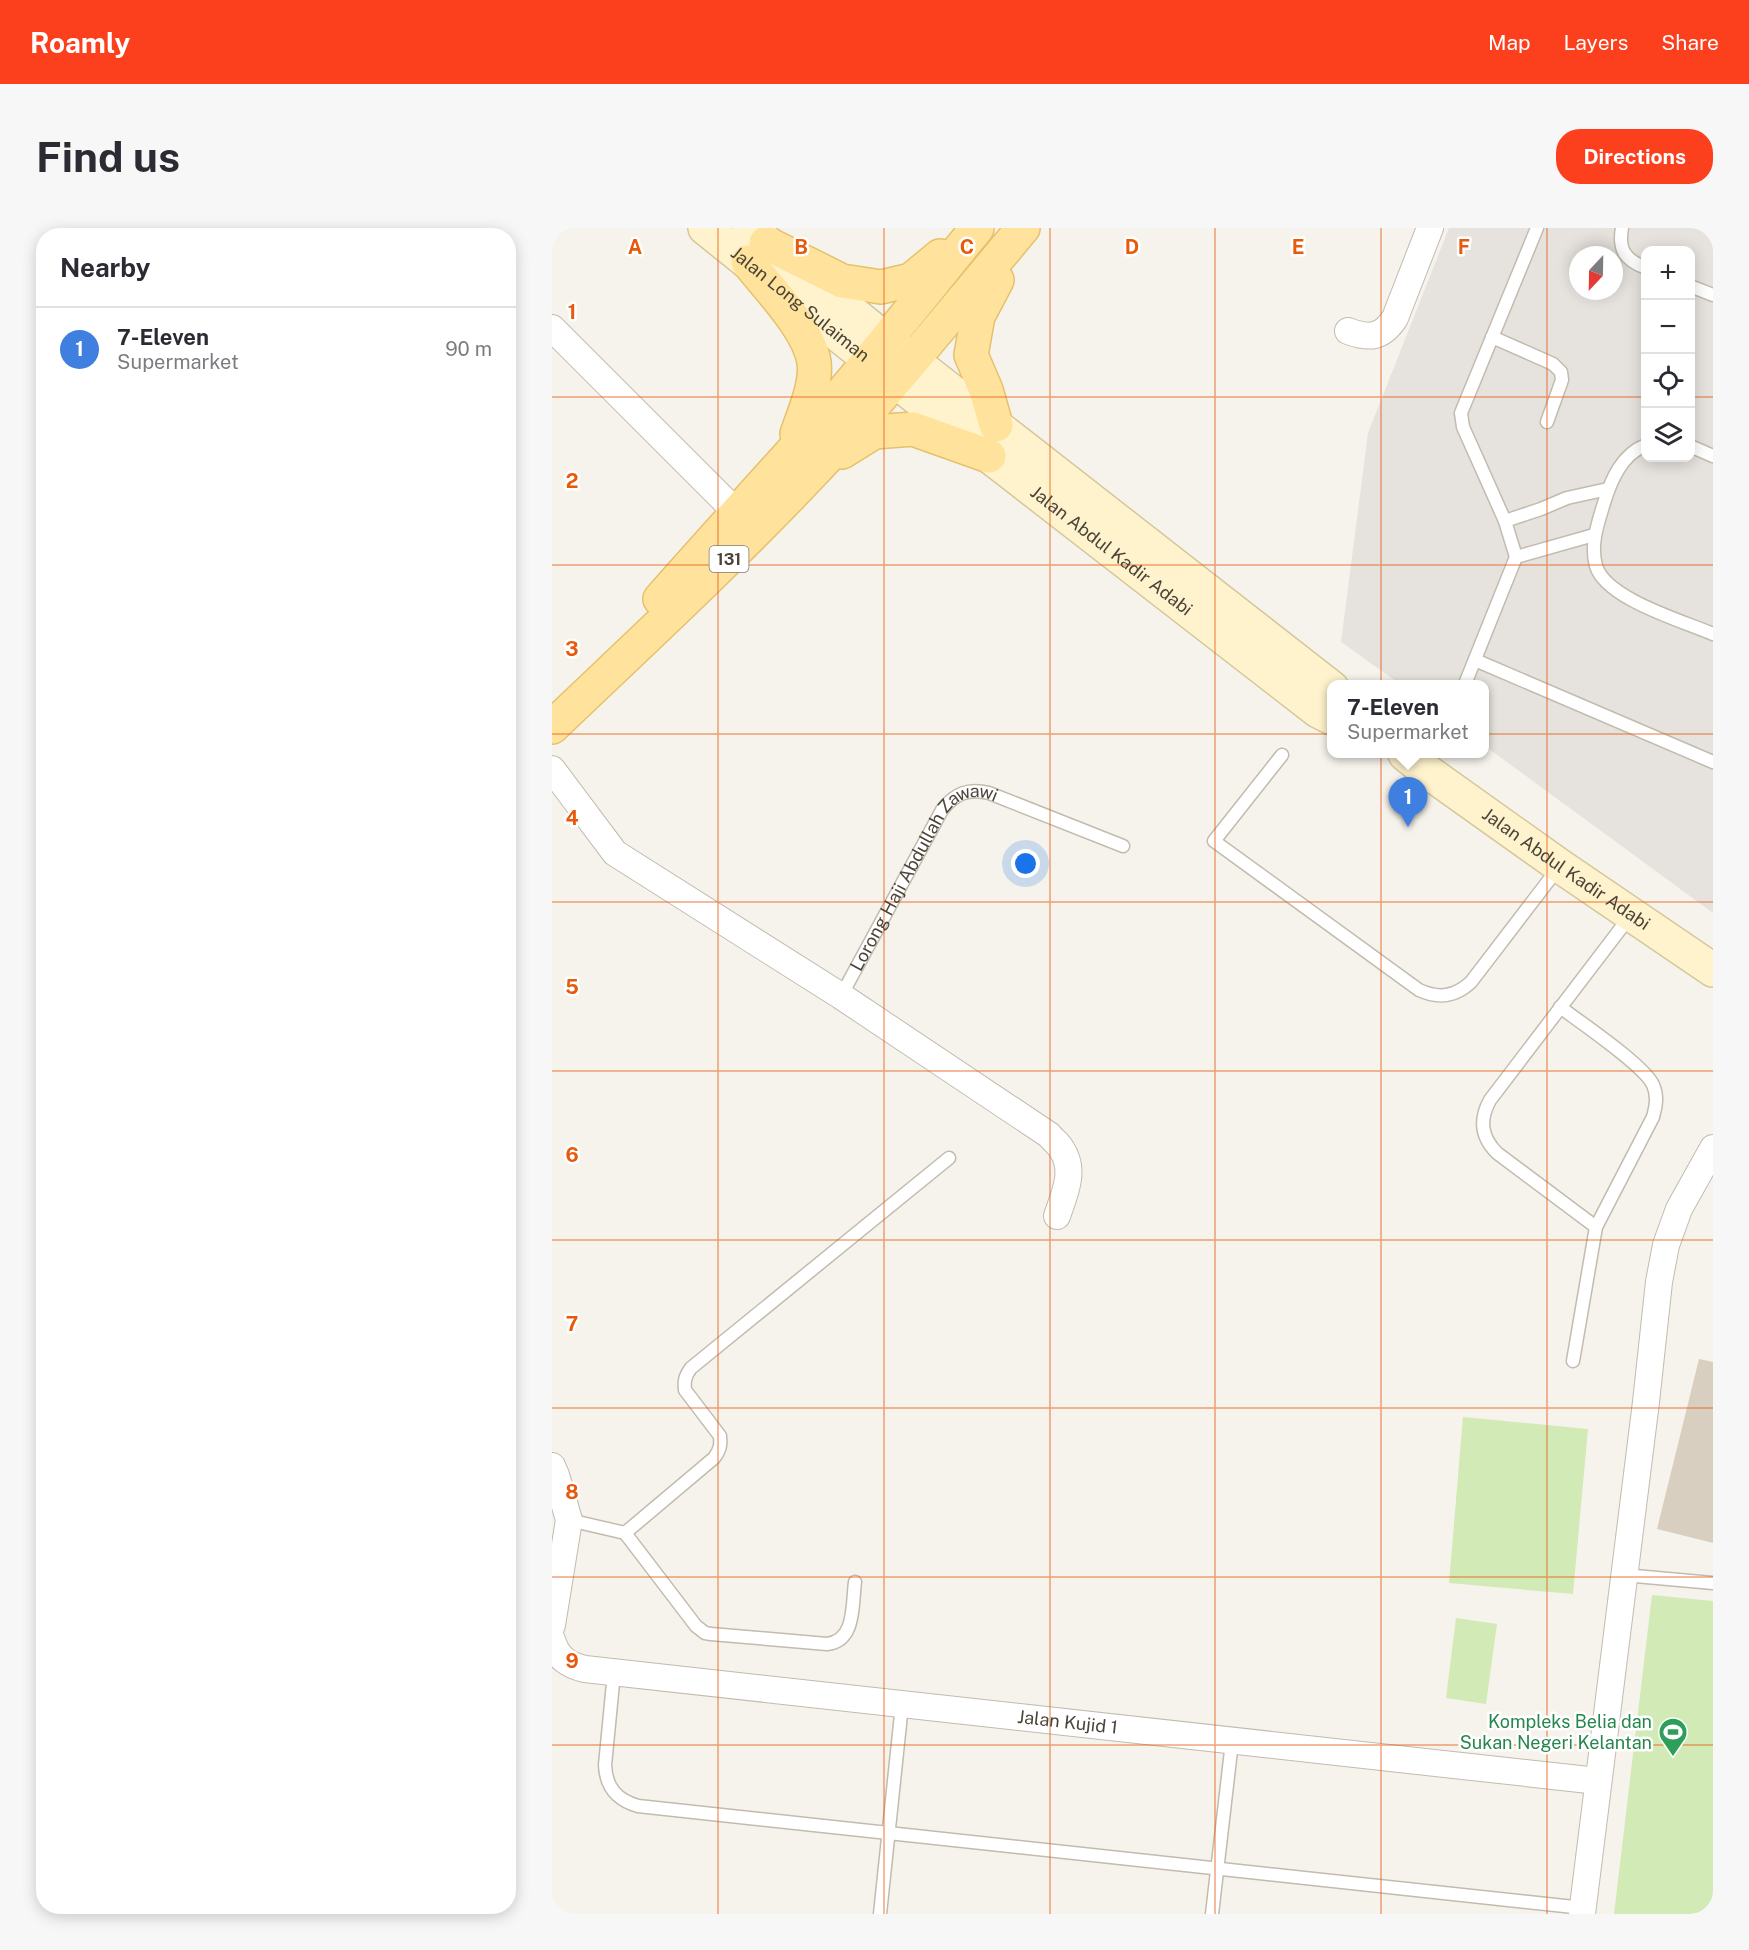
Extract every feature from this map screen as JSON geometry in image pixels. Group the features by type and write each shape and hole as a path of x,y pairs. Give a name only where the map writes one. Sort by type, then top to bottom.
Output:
{"main road":[{"name":"Jalan Long Sulaiman","path":"705,228 754,244 891,360"},
{"path":"754,244 842,281 881,287 911,280 973,228"},
{"name":"131","path":"891,360 977,228"},
{"path":"754,244 805,335 814,363 804,461 874,432 913,429 992,440 986,390 971,355 978,316 1024,228"},
{"name":"131","path":"552,725 721,567 804,461 891,360 1024,228"},
{"name":"Jalan Abdul Kadir Adabi","path":"891,360 992,440 1318,711 1327,716"},
{"name":"Jalan Abdul Kadir Adabi","path":"992,440 1327,684"},
{"name":"131","path":"552,725 736,512 804,461"},
{"name":"Jalan Abdul Kadir Adabi","path":"1413,758 1560,866 1713,970"}],"street":[{"path":"1348,331 1369,336 1380,334 1389,328 1430,228"},
{"path":"552,328 736,512"},
{"name":"Lorong Haji Abdullah Zawawi","path":"552,769 615,853 841,996 1049,1135 1063,1150 1069,1178 1057,1216"},
{"path":"1582,1911 1659,1282 1664,1254 1680,1209 1713,1148"},
{"path":"552,1466 568,1520 552,1625"},
{"name":"Jalan Kujid 1","path":"552,1640 556,1652 574,1666 614,1673 1598,1781"}],"lane":[{"path":"1467,680 1516,557 1505,521 1461,420 1464,406 1537,228"},
{"path":"1622,228 1620,239 1622,250 1629,259 1641,265"},
{"path":"1695,288 1713,295"},
{"path":"1492,337 1553,364 1561,372 1562,380 1547,422"},
{"path":"1641,447 1620,465 1608,489 1594,535 1596,565 1602,577 1618,592 1713,634"},
{"path":"1695,449 1713,456"},
{"path":"1505,521 1567,498 1608,489"},
{"path":"1516,557 1594,535"},
{"path":"1475,660 1713,762"},
{"path":"1282,755 1214,841 1419,990 1430,995 1441,997 1463,990 1560,866"},
{"name":"Lorong Haji Abdullah Zawawi","path":"841,996 942,810 957,795 978,790 989,793 1123,846"},
{"path":"1596,1227 1497,1153 1489,1145 1482,1122 1484,1111 1490,1100 1631,915"},
{"path":"1560,1007 1642,1070 1654,1087 1656,1107 1596,1227 1573,1361"},
{"path":"625,1533 719,1452 720,1436 685,1390 686,1375 691,1368 949,1158"},
{"path":"568,1520 625,1533 696,1626 705,1633 835,1643 847,1633 855,1582"},
{"path":"1624,1575 1713,1583"},
{"path":"614,1673 604,1765 605,1777 617,1797 638,1806 1582,1911"},
{"path":"880,1914 902,1705"},
{"path":"1212,1914 1232,1742"}],"shaded area":[{"path":"1449,228 1713,228 1713,913 1489,749 1489,680 1394,680 1341,642 1368,433"}],"green space":[{"path":"1463,1417 1588,1429 1573,1594 1449,1583"},
{"name":"Kompleks Belia dan Sukan Negeri Kelantan","path":"1652,1595 1713,1601 1713,1914 1614,1914"},
{"path":"1456,1618 1497,1624 1486,1704 1446,1698"}],"building":[{"path":"1699,1359 1713,1362 1713,1543 1657,1529"}],"place":[{"name":"7-Eleven","path":"1408,827"},
{"name":"Kompleks Belia dan Sukan Negeri Kelantan","path":"1673,1758"}]}
